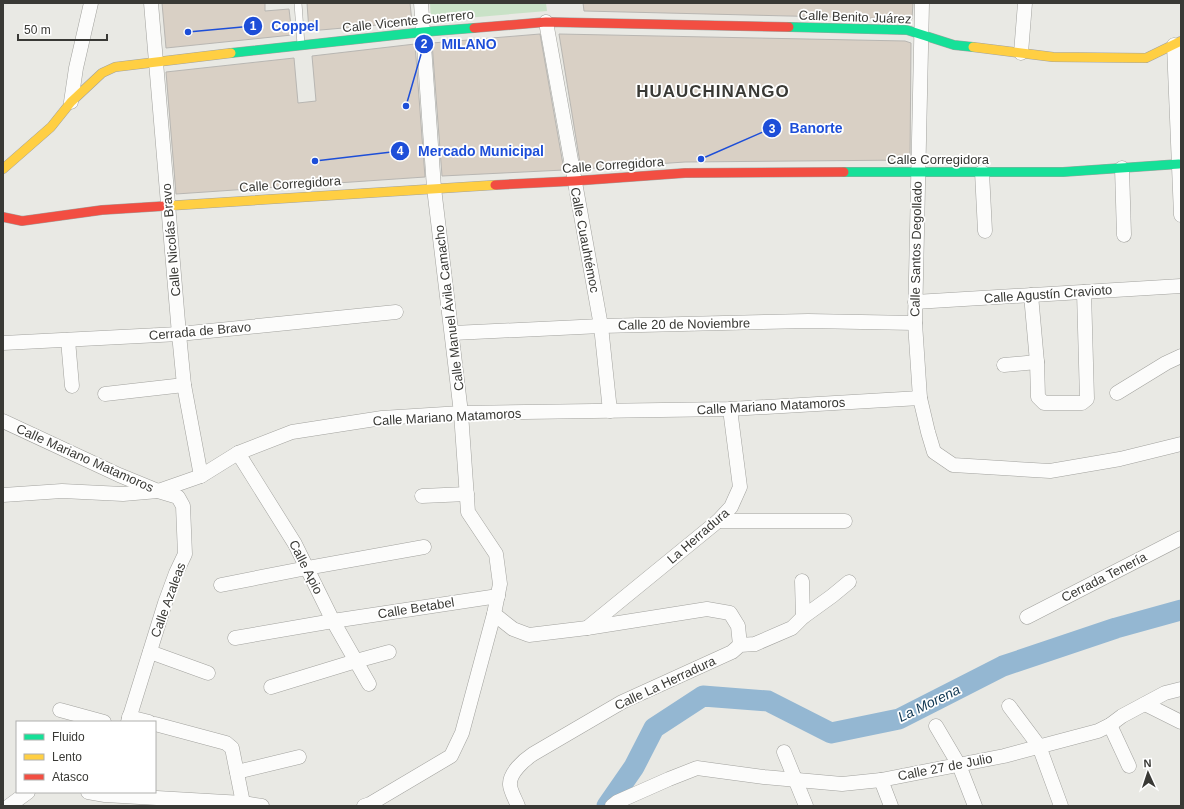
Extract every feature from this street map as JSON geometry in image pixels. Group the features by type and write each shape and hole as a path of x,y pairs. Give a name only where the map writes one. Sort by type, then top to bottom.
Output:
{"street":[{"path":"71,102 76,68 91,3"},
{"name":"Calle Nicolás Bravo","path":"151,3 184,385 201,476"},
{"name":"Calle Manuel Ávila Camacho","path":"364,806 370,804 452,756 462,733 494,614 500,584 496,554 468,512 461,414 434,188 421,3"},
{"name":"Calle Santos Degollado","path":"922,3 914,302 920,398 934,452 953,465 1050,471 1120,459 1181,444"},
{"path":"1021,53 1025,3"},
{"name":"Calle Vicente Guerrero","path":"3,169 51,127 71,102 102,73 115,67 156,61 423,32 546,22"},
{"name":"Calle Benito Juárez","path":"546,22 580,24 907,30 954,45 1053,57 1146,58 1177,43"},
{"name":"Calle Cuauhtémoc","path":"546,22 601,326 610,411"},
{"path":"1177,43 1181,215"},
{"name":"Calle Corregidora","path":"3,216 22,221 102,210 168,205 685,173 917,171 1063,172 1179,164"},
{"path":"1122,168 1124,235"},
{"path":"982,172 985,231"},
{"name":"Calle Agustín Cravioto","path":"914,302 1181,286"},
{"path":"1031,295 1037,362 1038,397 1044,403 1082,403 1087,399 1084,292"},
{"name":"Cerrada de Bravo","path":"3,343 179,334 396,312"},
{"name":"Calle 20 de Noviembre","path":"452,333 601,326 808,321 915,323"},
{"path":"68,340 72,386"},
{"path":"1117,393 1166,363 1181,356"},
{"path":"1004,365 1037,362"},
{"path":"105,394 184,385"},
{"name":"Calle Mariano Matamoros","path":"3,421 113,472 158,491 201,476 238,453 292,432 382,418 461,414 730,409 920,398"},
{"name":"La Herradura","path":"587,628 718,521 731,507 740,488 730,409"},
{"name":"Calle Apio","path":"238,453 278,515 307,568 333,621 369,684"},
{"path":"3,496 62,491 123,494 158,491"},
{"name":"Calle Azaleas","path":"128,719 165,603 185,554 183,506 178,497 158,491"},
{"path":"422,496 467,494"},
{"path":"718,521 845,521"},
{"name":"Cerrada Tenería","path":"1027,617 1181,538"},
{"path":"220,585 307,568 424,548"},
{"path":"802,581 803,617"},
{"name":"Calle La Herradura","path":"518,806 510,784 520,764 533,754 622,702 732,652 740,645 755,644 792,628 803,617 850,582"},
{"name":"Calle Betabel","path":"235,638 333,621 498,596"},
{"path":"494,614 513,629 529,635 587,628 707,609 730,613 738,626 740,645"},
{"path":"150,652 208,673"},
{"path":"271,687 389,652"},
{"name":"Calle 27 de Julio","path":"612,806 617,802 697,768 764,778 842,784 881,780 1004,756 1098,731 1110,725 1122,716 1165,693 1181,689"},
{"path":"1145,704 1181,722"},
{"path":"1009,706 1038,746 1061,806"},
{"path":"60,710 100,721"},
{"path":"128,719 142,721"},
{"path":"156,724 226,743 232,748 243,803"},
{"path":"1110,725 1129,766"},
{"path":"936,726 959,765 975,806"},
{"path":"784,752 806,806"},
{"path":"237,772 299,757"},
{"path":"881,780 891,806"},
{"path":"9,806 27,793"},
{"path":"105,794 243,803 262,806"}],"lane":[{"path":"298,3 301,45"}],"green space":[{"path":"430,3 546,3 547,11 431,21"}],"building":[{"path":"162,3 265,3 265,11 289,9 292,35 166,48"},
{"path":"307,3 410,3 412,22 309,31"},
{"path":"583,3 913,3 912,19 584,11"},
{"path":"540,34 564,170 442,176 432,43"},
{"path":"559,34 905,41 911,43 910,160 685,162 581,169"},
{"path":"415,44 425,177 176,194 166,72 294,58 298,103 316,101 312,56"}],"waterway":[{"name":"La Morena","path":"607,806 634,767 654,728 703,696 768,701 831,733 899,719 1003,666 1116,628 1181,610"}],"traffic: fast":[{"path":"789,27 907,30 954,45 973,47"},
{"path":"231,53 423,32 474,28"},
{"path":"844,172 1063,172 1179,164"}],"traffic: slow":[{"path":"973,47 1053,57 1146,58 1181,41"},
{"path":"3,169 51,127 71,102 102,73 115,67 231,53"},
{"path":"165,206 495,185"}],"traffic: jam":[{"path":"474,28 546,22 789,27"},
{"path":"495,185 685,173 844,172"},
{"path":"3,217 22,221 102,210 165,206"}],"place":[{"name":"Coppel","path":"188,32"},
{"name":"MILANO","path":"406,106"},
{"name":"Banorte","path":"701,159"},
{"name":"Mercado Municipal","path":"315,161"}],"district":[{"name":"HUAUCHINANGO","path":"713,91"}]}
